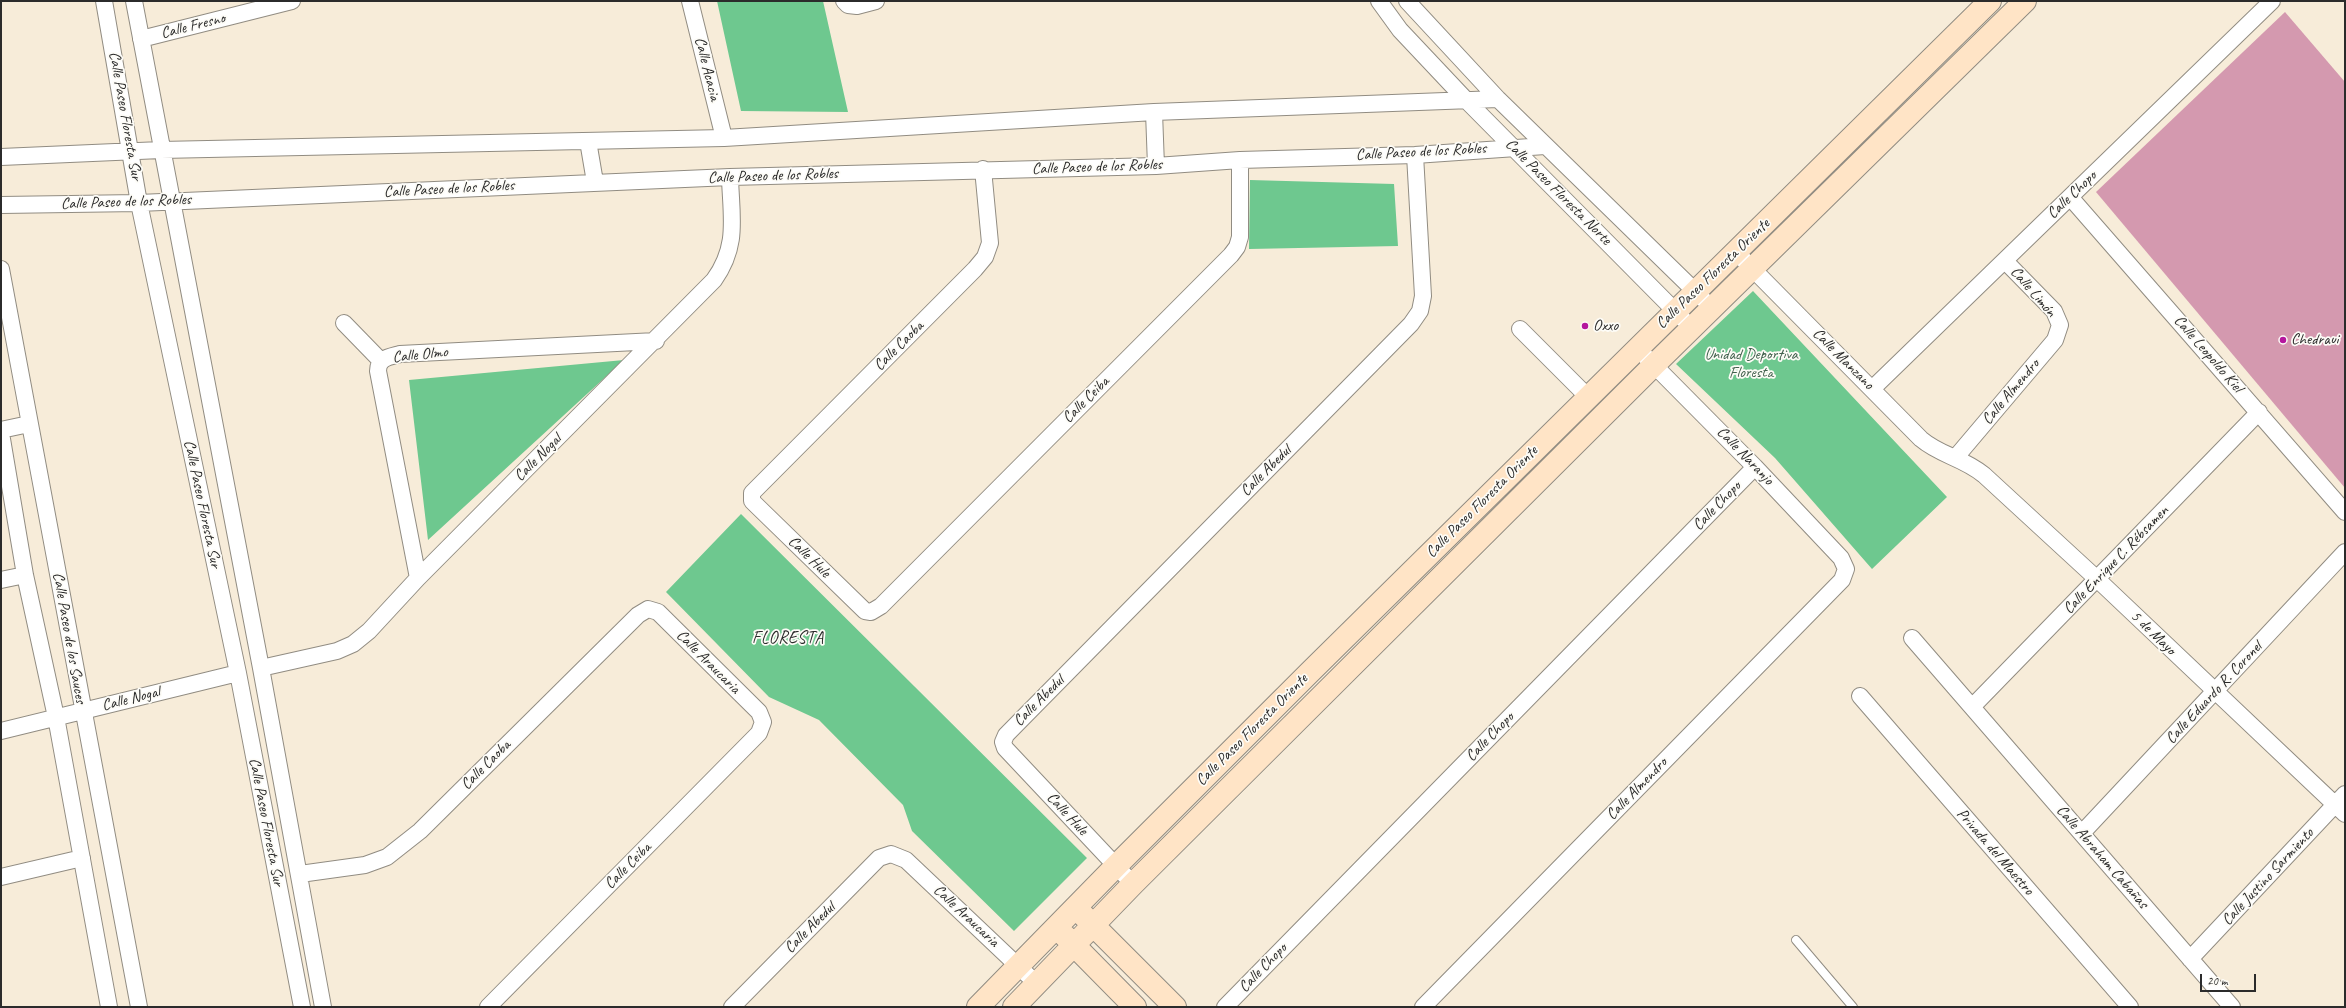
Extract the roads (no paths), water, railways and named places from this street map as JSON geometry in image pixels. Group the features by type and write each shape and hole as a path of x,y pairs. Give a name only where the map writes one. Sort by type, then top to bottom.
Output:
{"main road":[{"name":"Calle Paseo Floresta Oriente","path":"978,1007 1074,908 1310,672 1990,1"},
{"name":"Calle Paseo Floresta Oriente","path":"1014,1007 1133,884 1654,365 1713,309 2025,1"},
{"path":"1310,672 1328,690"},
{"path":"1074,908 1094,925 1175,1007"},
{"path":"1056,927 1135,1007"}],"street":[{"name":"Calle Paseo Floresta Sur","path":"104,1 140,203 238,673 302,1007"},
{"name":"Calle Paseo Floresta Sur","path":"134,1 324,1007"},
{"name":"Calle Fresno","path":"141,39 292,1"},
{"name":"Calle Acacia","path":"690,1 724,138"},
{"path":"846,3 857,6 876,1"},
{"name":"Calle Paseo Floresta Norte","path":"1379,1 1400,30 1466,100 1692,328"},
{"name":"Calle Paseo Floresta Norte","path":"1407,1 1498,99 1713,309"},
{"name":"Calle Chopo","path":"1872,389 2272,1"},
{"path":"1,157 161,150 724,138 1154,112 1498,99"},
{"path":"1154,112 1156,166"},
{"path":"588,141 595,182"},
{"name":"Calle Paseo de los Robles","path":"1,205 140,203 730,177 983,169 1156,166 1240,160 1415,155 1513,147 1545,146"},
{"name":"Calle Abedul","path":"1003,742 1006,735 1411,324 1420,311 1423,296 1415,155"},
{"name":"Calle Ceiba","path":"871,612 881,606 1231,255 1237,247 1240,237 1240,160"},
{"name":"Calle Caoba","path":"752,497 754,490 975,269 985,257 990,243 983,169"},
{"name":"Calle Nogal","path":"261,668 337,651 353,644 369,631 418,578 656,341 714,280 725,265 732,236 730,177"},
{"name":"Calle Leopoldo Kiel","path":"2070,197 2345,512"},
{"name":"Calle Manzano","path":"1736,252 1930,447 1956,457"},
{"name":"Calle Limón","path":"2005,260 2054,312 2060,325"},
{"name":"Calle Paseo de los Sauces","path":"1,269 82,711 139,1007"},
{"path":"344,323 381,361"},
{"name":"Calle Almendro","path":"1956,457 2055,340 2060,325"},
{"path":"1520,329 1588,397"},
{"name":"Calle Olmo","path":"418,578 378,371 378,365 381,361 400,354 656,341"},
{"name":"Calle Naranjo","path":"1638,348 1756,466 1841,558 1846,569"},
{"name":"Calle Enrique C. Rébsamen","path":"1972,707 2259,412"},
{"path":"1,430 29,424"},
{"name":"Calle Paseo de los Sauces","path":"1,433 25,575 56,718 109,1007"},
{"name":"5 de Mayo","path":"1956,457 1970,464 1984,475 2097,579 2215,692 2342,804"},
{"name":"Calle Chopo","path":"1225,1007 1756,466"},
{"name":"Calle Hule","path":"752,497 755,504 856,603 865,611 871,612"},
{"name":"Calle Eduardo R. Coronel","path":"2082,833 2345,552"},
{"name":"Calle Almendro","path":"1423,1007 1837,586 1842,580 1846,569"},
{"path":"218,580 243,574"},
{"path":"1,580 25,575"},
{"name":"Calle Caoba","path":"300,874 365,865 387,857 399,848 420,831 638,614 648,609"},
{"name":"Calle Araucaria","path":"648,609 658,612 758,712 763,722"},
{"name":"Calle Abraham Cabañas","path":"1912,638 2232,1007"},
{"name":"Calle Nogal","path":"1,731 238,673"},
{"name":"Privada del Maestro","path":"1860,696 2130,1007"},
{"name":"Calle Ceiba","path":"488,1007 759,733 763,722"},
{"name":"Calle Hule","path":"1003,742 1005,748 1133,884"},
{"path":"256,767 279,764"},
{"name":"Calle Justino Sarmiento","path":"2190,959 2342,804"},
{"name":"Calle Abedul","path":"732,1007 879,858 891,854"},
{"name":"Calle Araucaria","path":"891,854 906,860 1037,984"},
{"path":"1,877 82,858"}],"lane":[{"path":"1796,940 1853,1007"}],"place":[{"name":"Oxxo","path":"1585,326"},
{"name":"Chedraui","path":"2283,340"}],"district":[{"name":"FLORESTA","path":"788,639"}],"park label":[{"name":"Unidad Deportiva Floresta","path":"1751,364"}]}
